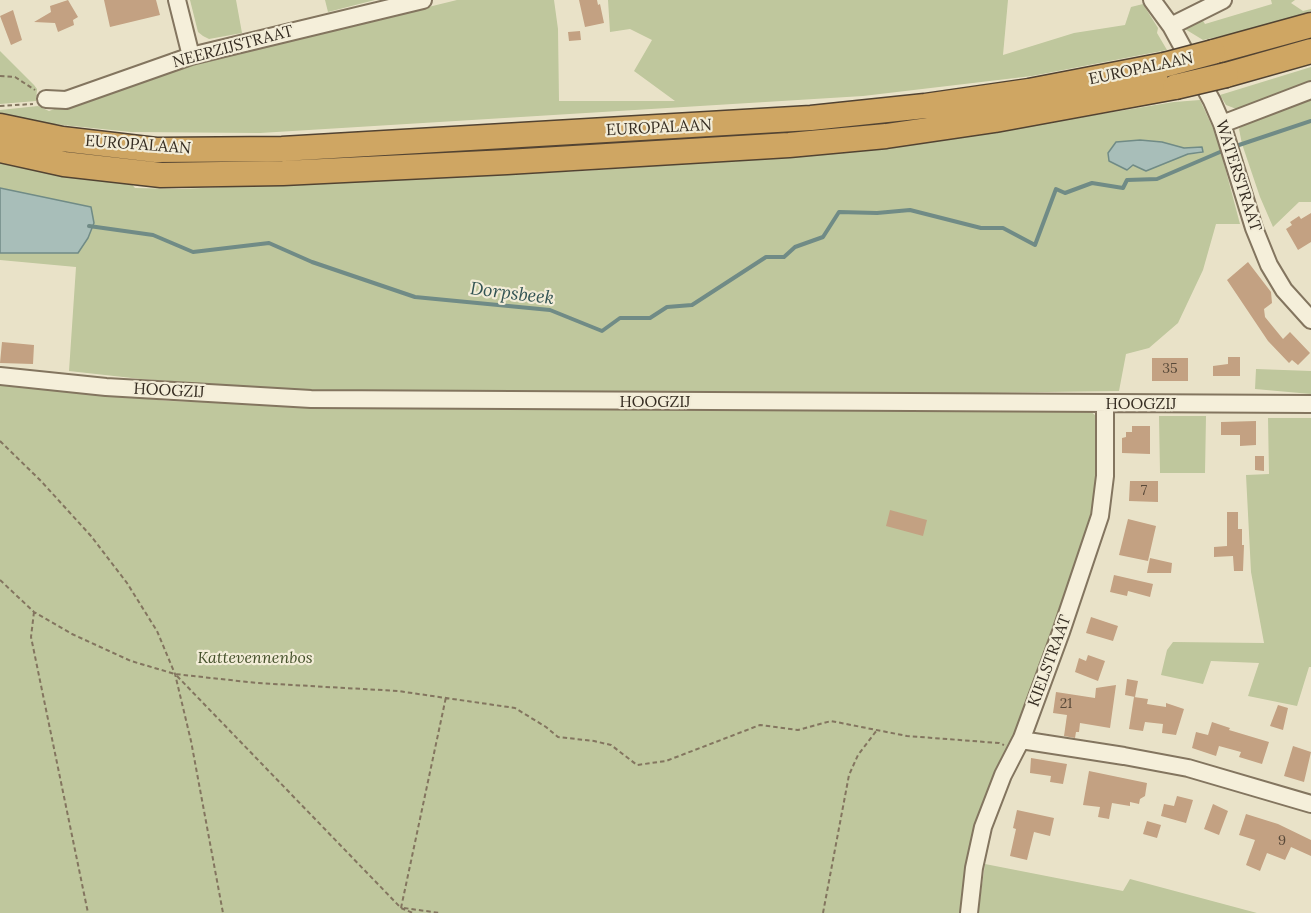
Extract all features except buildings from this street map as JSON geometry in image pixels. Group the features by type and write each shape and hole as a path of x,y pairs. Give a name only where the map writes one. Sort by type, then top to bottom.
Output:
{"highway":[{"name":"EUROPALAAN","path":"0,126 62,139 156,150 305,148 811,118 1029,92 1164,65 1311,25"},
{"name":"EUROPALAAN","path":"0,150 64,164 161,174 283,173 789,145 886,136 994,120 1175,87 1311,51"}],"street":[{"path":"177,0 191,56"},
{"name":"NEERZIJSTRAAT","path":"40,98 66,100 191,56 423,0"},
{"path":"1152,0 1171,26 1223,0"},
{"name":"WATERSTRAAT","path":"1171,26 1208,93 1222,124 1254,228 1269,265 1284,290 1311,320"},
{"path":"1222,124 1311,90"},
{"name":"HOOGZIJ","path":"0,376 106,387 311,399 1311,404"},
{"name":"KIELSTRAAT","path":"969,913 974,868 983,827 1061,632 1100,516 1105,476 1105,404"},
{"path":"1015,744 1124,756 1188,768 1311,804"}],"path":[{"path":"0,76 15,77 40,98"},
{"path":"0,106 40,98"},
{"path":"0,441 91,536 127,583 157,631 175,674 223,913"},
{"path":"0,580 34,612 72,634 131,661 175,674 257,683 398,691 515,708 546,726 558,737 611,745 637,765 666,761 760,725 798,730 831,721 907,736 1015,744"},
{"path":"34,612 31,637 88,913"},
{"path":"175,674 401,908 413,913"},
{"path":"401,908 446,697"},
{"path":"823,913 849,776 858,755 877,730"},
{"path":"401,908 440,913"}],"green space":[{"path":"190,0 236,0 242,33 209,39 203,36 198,32"},
{"path":"325,0 375,0 328,12"},
{"path":"457,0 554,0 558,29 559,101 675,101 634,71 652,40 630,29 610,32 608,0 1008,0 1003,55 1074,33 1125,25 1131,7 1143,4 1158,28 1157,33 1167,50 1032,76 863,96 260,133 131,132 43,123 0,113 0,110 38,106 49,111 171,67 199,63"},
{"path":"1271,0 1295,0 1291,3 1303,11 1311,9 1311,11 1257,28 1203,40 1185,29 1186,25 1200,16 1205,24 1272,4"},
{"path":"0,51 37,89 36,101 0,104"},
{"path":"1311,67 1311,84 1239,110 1226,105 1220,95"},
{"path":"1311,97 1311,202 1299,202 1273,227 1260,197 1239,129 1246,121"},
{"path":"1200,100 1217,137 1240,224 1216,224 1203,270 1178,323 1149,348 1126,354 1119,391 974,393 298,390 141,379 69,371 76,267 0,260 0,253 78,253 90,207 0,188 0,160 130,182 135,188 181,189 582,171 815,155 931,142 1174,102","holes":["1162,142 1184,148 1202,147 1203,153 1188,154 1146,171 1133,165"]},
{"path":"1256,369 1311,371 1311,394 1255,389"},
{"name":"Kattevennenbos","path":"0,385 169,401 306,405 1088,409 1096,416 1099,480 1094,516 973,857 960,913 0,913"},
{"path":"1159,416 1206,416 1205,473 1160,473"},
{"path":"1268,418 1311,418 1311,667 1309,667 1297,706 1248,696 1259,663 1211,661 1203,684 1161,675 1167,650 1173,642 1264,643 1251,572 1246,475 1269,474"},
{"path":"985,864 1123,891 1130,879 1257,913 978,913"}],"water":[{"path":"1140,140 1162,142 1184,148 1202,147 1203,152 1188,154 1146,171 1133,165 1127,170 1109,161 1108,153 1116,142"},
{"path":"0,188 91,207 94,223 78,253 0,253"}],"waterway":[{"name":"Dorpsbeek","path":"1239,145 1311,121"},
{"name":"Dorpsbeek","path":"89,226 153,235 193,252 269,243 312,262 415,297 550,310 602,331 620,318 650,318 667,307 692,305 766,257 784,257 795,247 823,237 839,212 877,213 910,210 981,228 1003,228 1035,245 1056,189 1065,193 1092,183 1123,188 1127,180 1157,179 1220,152"}]}
